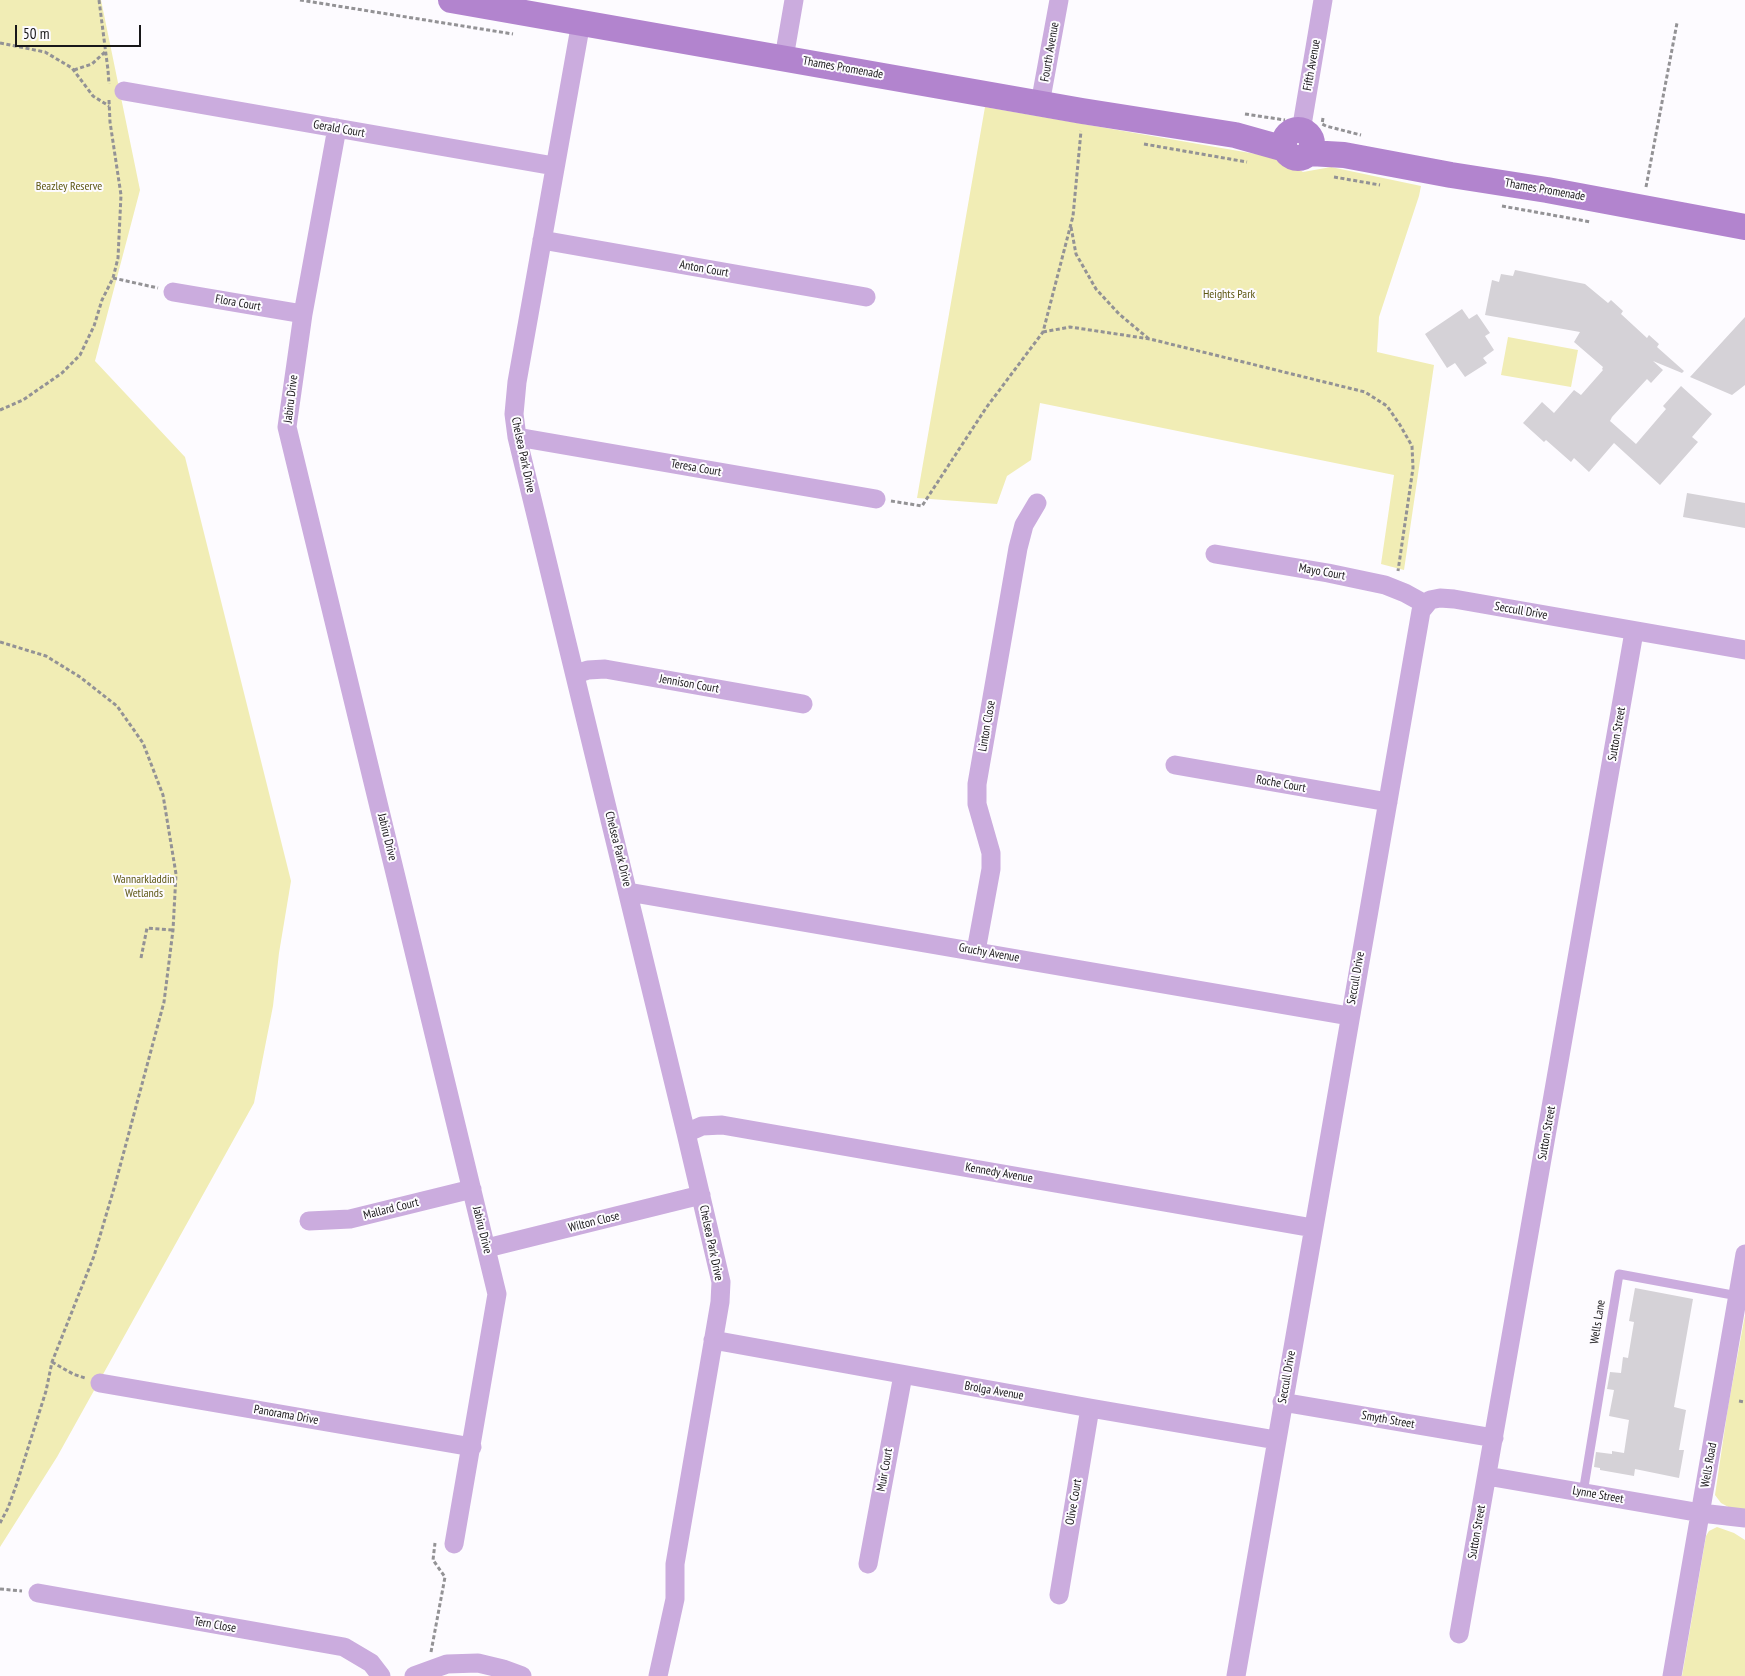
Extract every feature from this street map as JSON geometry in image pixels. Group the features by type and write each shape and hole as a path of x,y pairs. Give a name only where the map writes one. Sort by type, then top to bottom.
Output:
{"main road":[{"name":"Thames Promenade","path":"451,0 524,16 581,22 1082,111 1239,124 1299,137 1344,155 1745,227"}],"street":[{"path":"784,58 794,0"},
{"name":"Fourth Avenue","path":"1040,104 1059,0"},
{"name":"Fifth Avenue","path":"1299,137 1323,0"},
{"name":"Chelsea Park Drive","path":"581,22 516,382 514,414 517,437 576,674 721,1282 714,1340 675,1564 675,1599 658,1676"},
{"name":"Gerald Court","path":"114,93 337,128 554,166"},
{"name":"Jabiru Drive","path":"337,128 303,314 287,427 497,1294 454,1544"},
{"name":"Anton Court","path":"542,240 866,297"},
{"name":"Flora Court","path":"173,292 303,314"},
{"name":"Teresa Court","path":"517,437 876,499"},
{"name":"Linton Close","path":"976,951 991,869 991,853 976,804 977,784 1018,548 1024,525 1037,503"},
{"name":"Mayo Court","path":"1215,554 1328,573 1385,585 1405,593 1424,604"},
{"name":"Seccull Drive","path":"1236,1676 1349,1016 1421,611 1424,604 1430,600 1440,598 1454,599 1745,650"},
{"name":"Sutton Street","path":"1459,1634 1634,632"},
{"name":"Jennison Court","path":"576,674 588,670 605,669 803,704"},
{"name":"Roche Court","path":"1175,766 1388,802"},
{"name":"Gruchy Avenue","path":"628,892 1349,1016"},
{"name":"Kennedy Avenue","path":"686,1133 702,1126 722,1125 1313,1228"},
{"name":"Mallard Court","path":"309,1221 350,1219 472,1189"},
{"name":"Wilton Close","path":"487,1248 701,1195"},
{"name":"Wells Road","path":"1672,1676 1704,1514 1745,1254"},
{"name":"Brolga Avenue","path":"714,1340 902,1375 1276,1440"},
{"name":"Muir Court","path":"868,1564 902,1375"},
{"name":"Panorama Drive","path":"100,1383 472,1447"},
{"name":"Smyth Street","path":"1282,1402 1494,1438"},
{"name":"Olive Court","path":"1058,1595 1090,1408"},
{"name":"Lynne Street","path":"1487,1476 1704,1514 1745,1518"},
{"name":"Lynne Street","path":"1704,1514 1745,1532"},
{"name":"Tern Close","path":"38,1593 344,1648 372,1663 381,1676"},
{"path":"423,1673 447,1664 478,1663 522,1676"}],"lane":[{"name":"Wells Lane","path":"1583,1493 1619,1274 1738,1296"}],"path":[{"path":"0,410 23,400 39,390 62,373 80,355 113,278 118,258 121,195 110,122 110,106 114,93 99,0"},
{"path":"300,0 524,16"},
{"path":"1646,187 1677,23"},
{"path":"0,43 45,52 74,70 93,96 110,106"},
{"path":"74,70 92,64 106,51"},
{"path":"876,499 922,506 986,408 1043,332 1073,216 1082,111"},
{"path":"1239,124 1285,121 1288,112 1299,137 1323,117 1322,124 1326,126 1365,136"},
{"path":"1070,226 1076,254 1096,288 1119,314 1150,339"},
{"path":"113,278 173,292"},
{"path":"1043,332 1070,326 1150,339 1364,392 1387,406 1412,446 1413,468 1398,572 1405,593"},
{"path":"0,642 46,656 80,677 117,706 143,743 163,795 176,874 173,930 164,1002 115,1185 94,1256 52,1362 46,1391 17,1483 0,1523"},
{"path":"141,958 147,928 173,930"},
{"path":"52,1362 73,1374 100,1383"},
{"path":"1739,1401 1745,1402"},
{"path":"423,1673 431,1652 445,1577 434,1560 435,1543"}],"green space":[{"name":"Wannarkladdin Wetlands","path":"0,0 101,0 140,190 95,361 185,457 291,881 279,953 273,1006 254,1103 57,1457 0,1547"},
{"name":"Heights Park","path":"985,107 1279,158 1303,172 1331,167 1421,186 1379,317 1377,352 1434,365 1404,570 1381,564 1394,475 1040,403 1031,460 1007,476 997,504 917,498"},
{"path":"1508,337 1578,350 1571,387 1501,375"},
{"path":"1745,1315 1745,1512 1734,1510 1721,1503 1715,1495 1728,1407"},
{"path":"1717,1527 1734,1533 1745,1540 1745,1676 1682,1676 1706,1536 1709,1531"}],"building":[{"path":"1515,270 1585,284 1608,303 1611,300 1623,311 1621,314 1647,338 1649,335 1659,344 1657,347 1684,371 1682,373 1653,361 1663,370 1651,383 1647,379 1610,421 1636,444 1666,409 1663,406 1681,386 1712,414 1692,437 1698,442 1660,485 1614,443 1589,472 1574,458 1571,462 1546,440 1544,442 1523,423 1542,402 1554,413 1574,390 1581,395 1603,370 1603,367 1574,342 1580,332 1485,315 1492,280 1499,282 1501,274 1513,276"},
{"path":"1462,309 1469,319 1477,314 1490,333 1485,336 1494,350 1483,358 1487,363 1465,377 1455,363 1447,368 1425,334"},
{"path":"1745,317 1745,385 1732,395 1690,377"},
{"path":"1687,493 1745,503 1745,528 1683,517"},
{"path":"1635,1288 1693,1299 1674,1407 1686,1410 1679,1450 1684,1450 1679,1478 1635,1469 1634,1476 1600,1470 1600,1468 1594,1467 1596,1452 1612,1454 1612,1451 1624,1453 1629,1420 1609,1416 1614,1390 1607,1389 1610,1372 1621,1373 1623,1357 1628,1358 1634,1322 1629,1321"}],"park label":[{"name":"Beazley Reserve","path":"69,187"}]}
